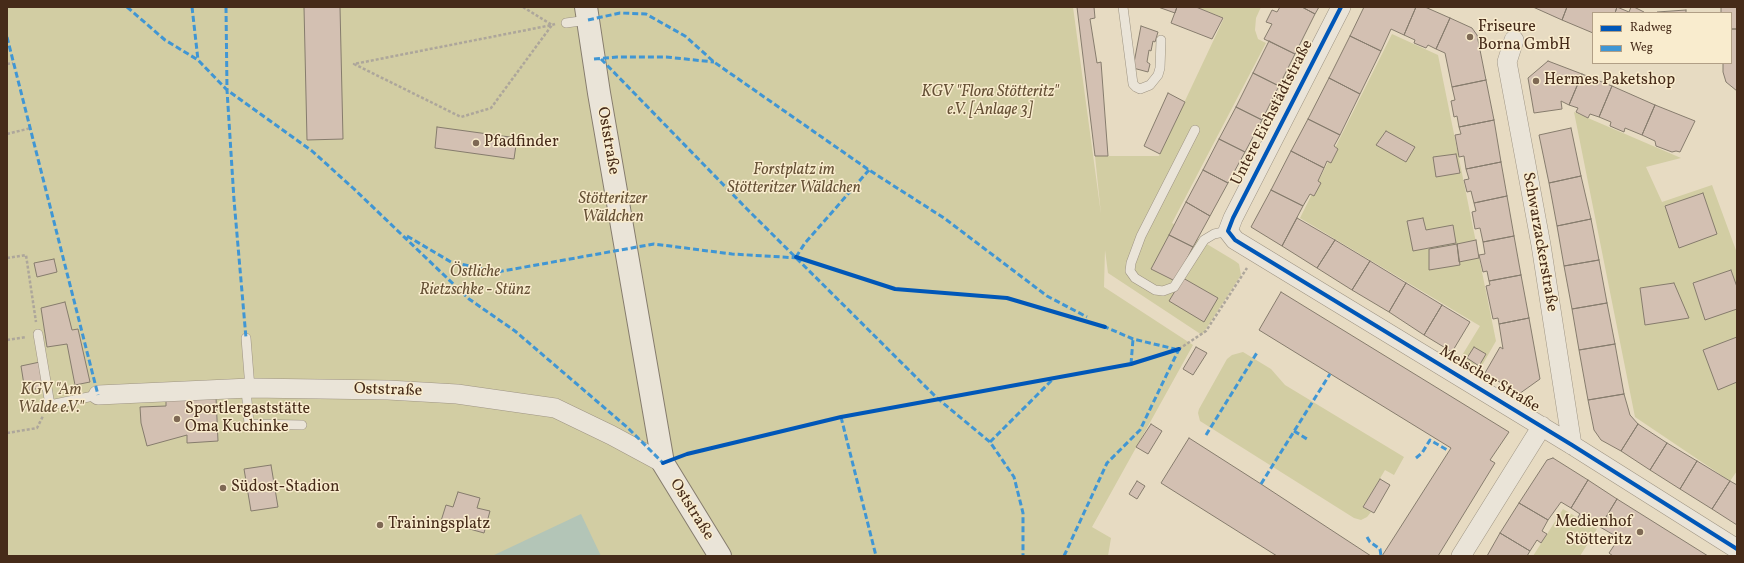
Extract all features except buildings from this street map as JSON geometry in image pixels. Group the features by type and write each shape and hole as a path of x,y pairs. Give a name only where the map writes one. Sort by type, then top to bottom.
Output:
{"street":[{"name":"Untere Eichstädtstraße","path":"1228,231 1233,218 1341,7"},
{"name":"Oststraße","path":"587,13 663,463 720,556"},
{"name":"Schwarzackerstraße","path":"1514,40 1507,62 1541,245 1572,445"},
{"name":"Melscher Straße","path":"1228,231 1235,240 1542,426 1737,550"},
{"name":"Oststraße","path":"98,395 248,388 388,390 458,394 555,408 611,435 663,463"},
{"path":"1461,556 1542,426"}],"lane":[{"path":"1123,7 1133,84 1140,89 1150,85 1158,75 1160,68 1161,40"},
{"path":"566,23 587,13"},
{"path":"1195,130 1141,236 1130,263 1130,271 1134,278 1155,290 1163,290 1174,286 1204,240 1214,234 1228,231"},
{"path":"38,334 50,406 98,395"},
{"path":"246,338 248,424 302,425"}],"path":[{"path":"523,7 552,25"},
{"path":"552,25 491,108 461,117 354,64 544,26 566,23"},
{"path":"7,64 13,63"},
{"path":"7,134 31,128"},
{"path":"1179,349 1206,331 1257,252"},
{"path":"7,258 26,255 38,334 7,340"},
{"path":"7,433 37,428 50,406"}],"green space":[{"name":"Östliche Rietzschke - Stünz","path":"7,7 1073,7 1101,214 1095,156 1159,156 1224,18 1196,7 1261,7 1256,18 1255,30 1258,39 1266,43 1172,223 1239,264 1241,275 1202,335 1108,273 1105,250 1104,287 1193,345 1092,527 1111,538 1108,556 7,556"},
{"path":"1392,34 1438,55 1496,341 1480,369 1461,357 1480,326 1300,218"},
{"path":"1574,112 1681,158 1646,167 1662,202 1712,185 1737,253 1737,471 1730,481 1635,417"},
{"path":"1243,352 1271,369 1285,385 1404,457 1394,475 1385,470 1363,507 1371,512 1367,517 1361,520 1354,518 1200,421 1198,413 1199,409 1227,359 1232,355"},
{"path":"1563,509 1597,529 1580,556 1533,556"}],"shaded area":[{"path":"581,514 601,556 492,556"}],"marked path":[{"path":"127,7 165,40 198,60 227,90 312,151 353,188 469,299 515,331 628,428 663,463 666,462"},
{"path":"192,7 198,60"},
{"path":"226,7 227,90 234,200 246,338"},
{"path":"588,20 620,13 646,14 685,36 714,62 869,170 944,218 1047,296 1087,317"},
{"path":"7,37 98,395"},
{"path":"594,59 617,57 666,57 714,62"},
{"path":"601,59 747,209 937,398 990,442 1014,477 1023,513 1023,556"},
{"path":"796,257 805,243 869,170"},
{"path":"407,236 451,262 497,272 654,244 732,254 799,258"},
{"path":"1103,326 1133,339 1175,349"},
{"path":"1131,364 1133,339"},
{"path":"1064,556 1107,463 1140,430 1179,349"},
{"path":"1206,435 1258,351"},
{"path":"1261,484 1330,374"},
{"path":"990,442 1053,379"},
{"path":"841,417 876,556"},
{"path":"1294,431 1307,439"},
{"path":"1416,458 1422,453 1430,440 1449,451"},
{"path":"1367,537 1370,542 1380,549 1381,556"}],"cycle path":[{"path":"1341,7 1233,218 1228,231 1235,240 1572,445 1737,549"},
{"path":"796,257 895,289 1007,298 1105,327"},
{"path":"663,463 687,454 841,417 1131,364 1179,349"}],"place":[{"name":"Friseure Borna GmbH","path":"1470,37"},
{"name":"Hermes Paketshop","path":"1536,81"},
{"name":"Pfadfinder","path":"476,143"},
{"name":"Sportlergaststätte Oma Kuchinke","path":"177,419"},
{"name":"Südost-Stadion","path":"223,488"},
{"name":"Trainingsplatz","path":"380,525"},
{"name":"Medienhof Stötteritz","path":"1640,532"}],"park label":[{"name":"KGV \"Flora Stötteritz\" e.V. [Anlage 3]","path":"990,102"},
{"name":"Forstplatz im Stötteritzer Wäldchen","path":"794,180"},
{"name":"Stötteritzer Wäldchen","path":"613,209"},
{"name":"KGV \"Am Walde e.V.\"","path":"51,400"}]}
